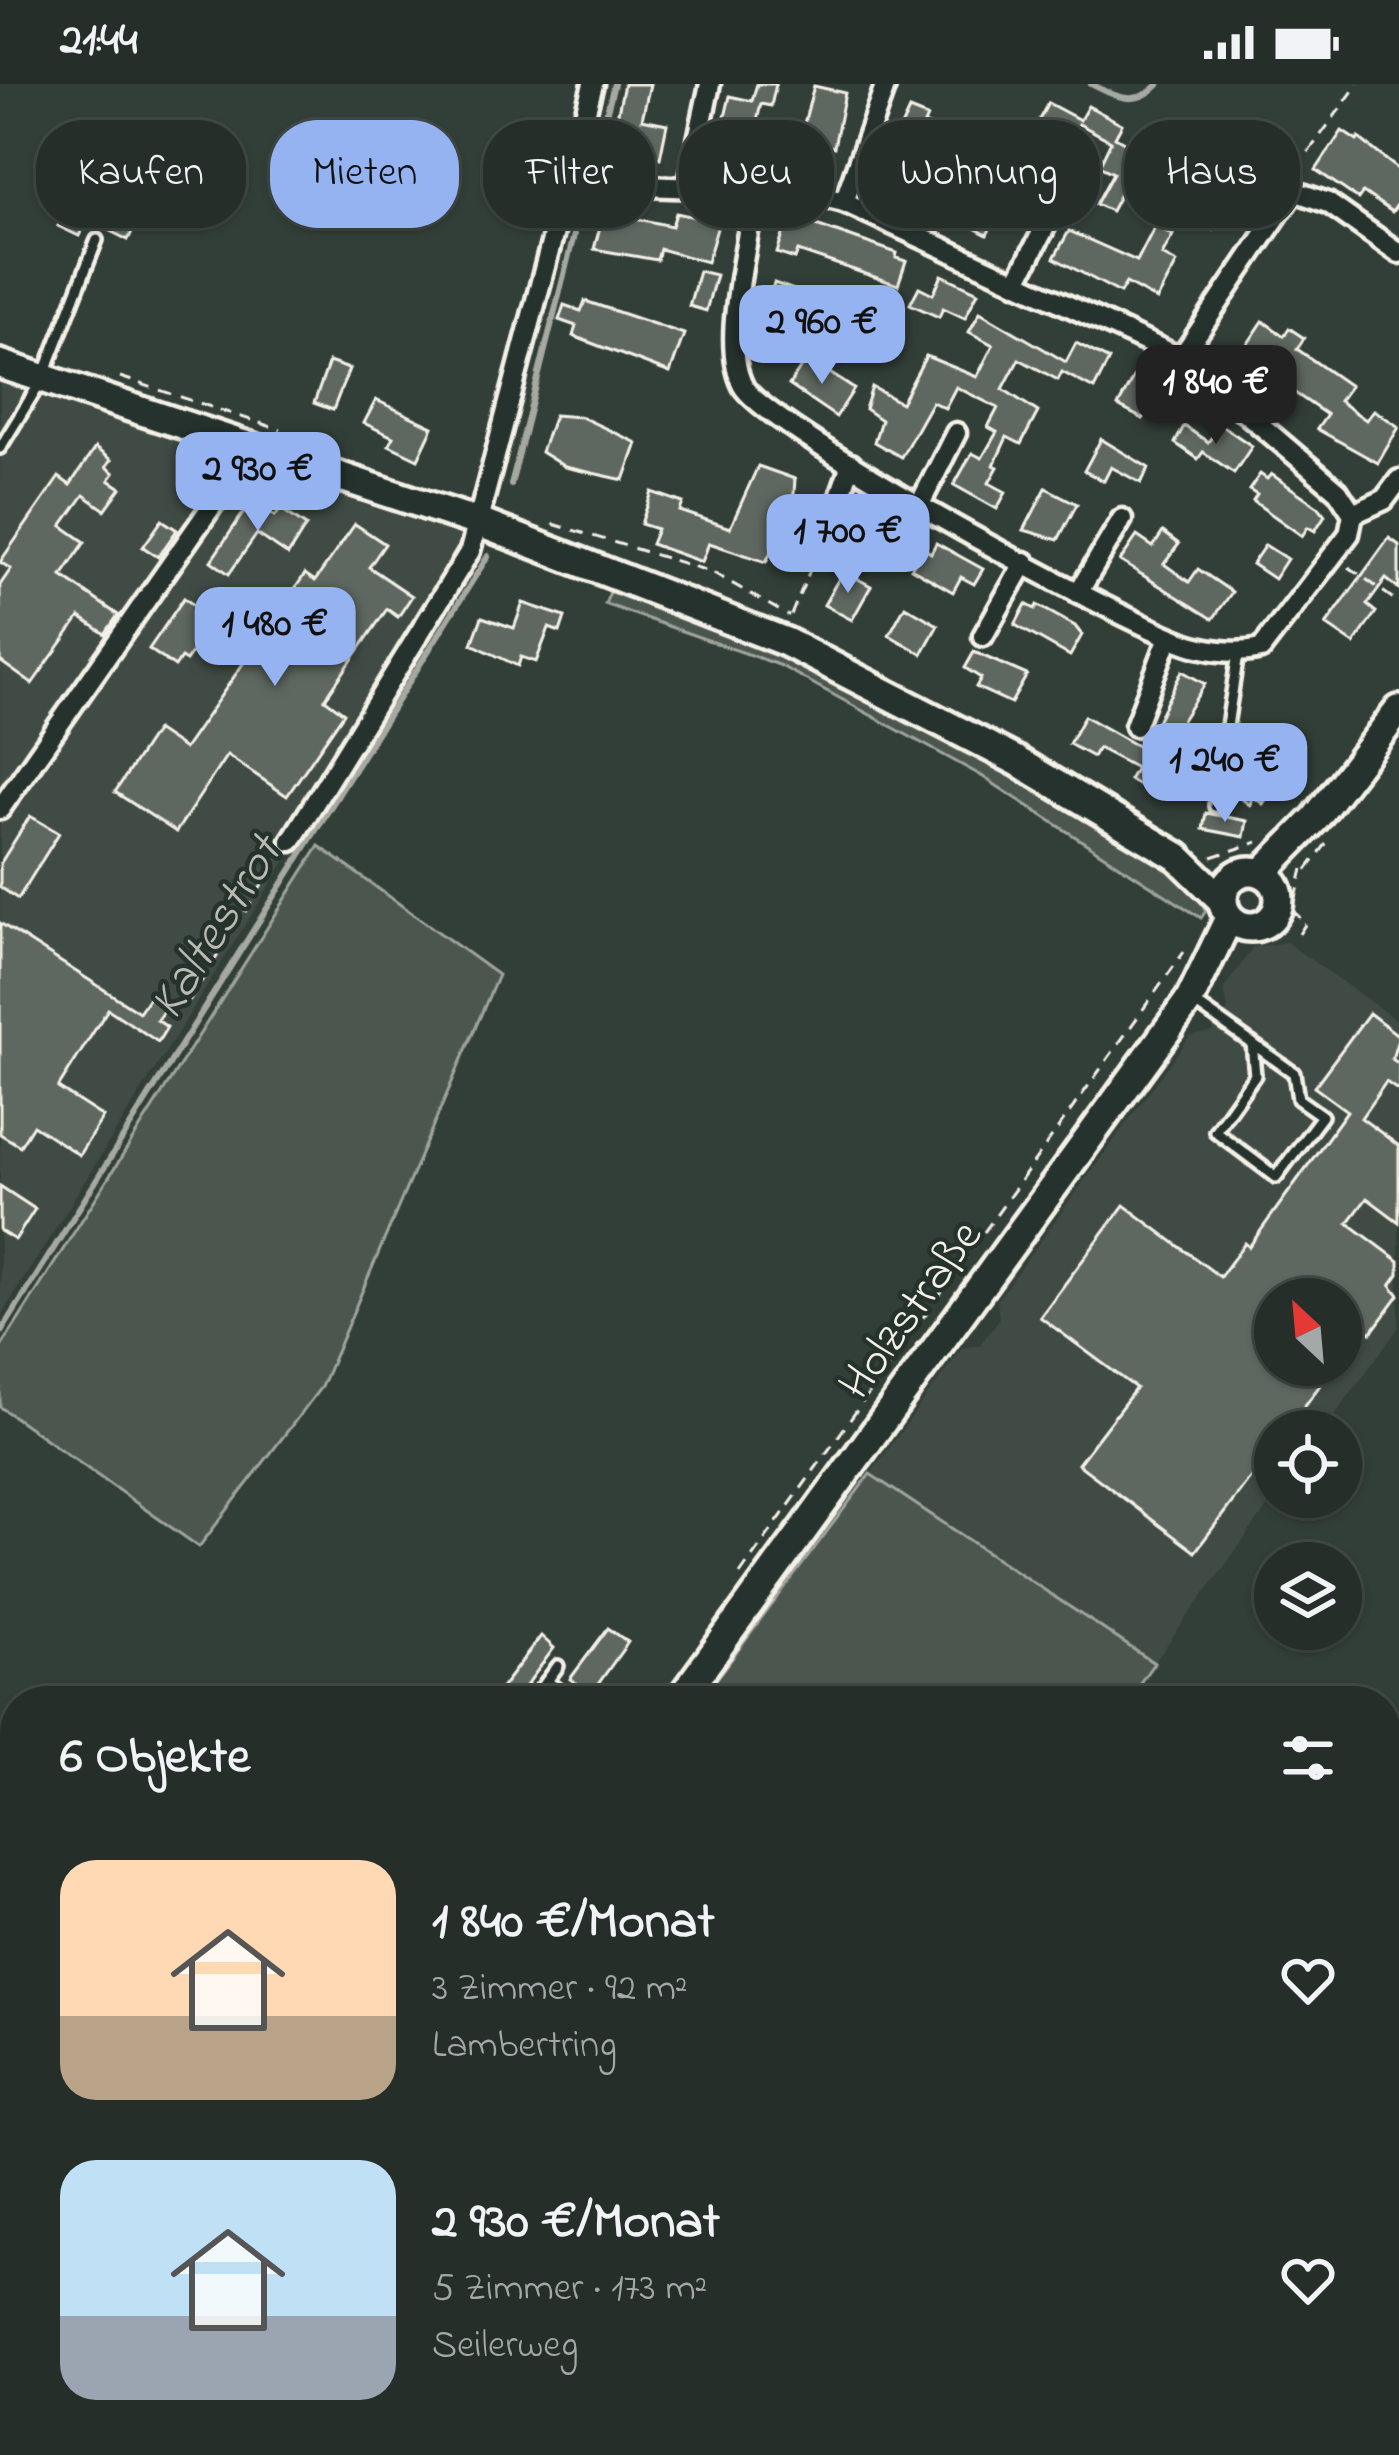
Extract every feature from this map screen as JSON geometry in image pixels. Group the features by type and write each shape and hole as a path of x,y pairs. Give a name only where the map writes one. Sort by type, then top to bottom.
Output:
{"street":[{"path":"585,120 593,84"},
{"path":"702,120 710,84"},
{"path":"844,202 886,84"},
{"path":"1300,193 1328,203 1399,253"},
{"path":"749,228 733,341 736,368 758,406 920,504 1169,637 1238,653 1269,642 1348,534 1352,514 1338,491 1181,358 834,199"},
{"path":"291,841 470,550 558,228"},
{"path":"1016,283 1044,228"},
{"path":"1181,358 1269,228"},
{"path":"0,364 480,523 786,642 1017,760 1178,857 1234,915"},
{"path":"920,504 956,433"},
{"path":"0,809 253,447"},
{"path":"822,549 851,464"},
{"path":"1352,514 1384,500 1399,480"},
{"path":"1078,592 1122,519"},
{"path":"983,636 1025,562"},
{"path":"1135,726 1169,637"},
{"name":"Holzstraße","path":"690,1686 1190,1000 1259,878 1315,819 1399,710"},
{"path":"1178,857 1259,878"},
{"name":"Holzstraße","path":"1234,915 1275,916 1259,878"}],"lane":[{"path":"0,448 43,378 97,240"},
{"path":"1215,806 1238,653"},
{"path":"1190,1000 1252,1043 1294,1073 1298,1099 1322,1116 1276,1177 1215,1131 1255,1075 1252,1043"},
{"path":"543,1686 558,1666"},
{"path":"547,1681 554,1686"}],"path":[{"path":"1300,163 1358,84"},
{"path":"790,617 822,549"},
{"path":"1333,556 1399,603"},
{"path":"189,1001 291,841"},
{"path":"741,1573 937,1291 1186,950"}],"shaded area":[{"path":"0,377 486,540 0,1317"},
{"path":"613,585 786,651 989,759 1190,881 1206,911 1201,918 980,775 779,665 605,604"},
{"path":"319,846 498,975 321,1387 199,1547 0,1407 0,1349"},
{"path":"1286,942 1399,1022 1399,1327 1362,1378 1362,1278 1254,1278 1254,1386 1356,1386 1338,1410 1254,1410 1254,1518 1260,1518 1154,1663 870,1474 962,1348 980,1345 999,1319 997,1300 1190,1036 1211,1033 1221,1021 1228,1009 1224,989 1253,947"},
{"path":"870,1474 1154,1663 1138,1686 711,1686"}],"building":[{"path":"624,84 650,84 642,119 647,120 616,120"},
{"path":"757,84 776,84 771,106 761,104 757,120 724,120 730,96 752,101"},
{"path":"814,86 845,93 834,147 834,120 805,120"},
{"path":"1048,103 1080,120 1039,120"},
{"path":"1088,106 1122,124 1115,137 1124,142 1124,186 1111,211 1100,206 1100,197 1113,173 1100,164 1111,141 1100,135 1100,120 1080,120"},
{"path":"909,110 927,117 926,120 904,120"},
{"path":"655,122 667,124 660,158 655,157"},
{"path":"1342,131 1359,138 1399,170 1399,202 1392,212 1363,192 1358,199 1316,170"},
{"path":"676,213 679,228 717,228 707,262 660,249 657,260 594,249 600,228 655,228 655,222 672,226"},
{"path":"105,228 134,228 128,240"},
{"path":"785,228 825,228 897,253 896,258 906,261 898,285 798,251 795,259 777,253"},
{"path":"1154,228 1173,235 1162,255 1177,263 1157,300 1126,283 1120,293 1054,258 1069,231 1137,261"},
{"path":"699,271 716,275 706,311 689,306"},
{"path":"942,275 978,292 965,318 943,308 939,317 910,304 919,287 933,294"},
{"path":"774,283 800,292 798,299 809,303 802,323 765,310"},
{"path":"585,301 684,334 670,373 573,336 576,326 559,320 564,305 581,311"},
{"path":"980,312 1066,362 1076,343 1109,360 1094,389 1062,372 1058,380 1019,359 1003,389 1038,412 1021,444 1007,437 994,465 998,467 989,483 1006,492 997,509 954,485 972,453 982,458 997,432 988,427 998,408 956,387 945,408 932,402 901,457 874,442 881,420 865,409 872,387 901,403 926,356 977,377 993,345 969,332"},
{"path":"1263,321 1284,336 1289,328 1304,338 1297,349 1350,386 1339,401 1366,420 1374,410 1399,427 1378,463 1317,429 1327,415 1283,385 1290,376 1247,345"},
{"path":"807,358 854,389 836,417 789,385"},
{"path":"329,362 349,369 333,410 314,403"},
{"path":"1134,376 1164,392 1143,419 1118,406"},
{"path":"376,400 433,427 418,459 389,445 393,437 364,423"},
{"path":"554,415 581,417 637,443 624,480 565,467 541,452"},
{"path":"1221,425 1252,446 1234,473 1203,452 1198,459 1175,443 1184,426 1208,442"},
{"path":"1101,439 1149,468 1141,483 1111,467 1104,481 1084,471"},
{"path":"95,448 111,460 106,467 114,473 109,480 121,488 105,510 84,495 62,526 85,542 62,576 118,615 105,634 80,617 32,684 0,661 0,585 11,569 0,562 59,477 70,485"},
{"path":"758,466 795,479 793,507 766,562 709,543 702,562 651,544 657,529 641,524 652,492 683,503 680,511 730,528"},
{"path":"1260,474 1267,479 1271,474 1319,507 1325,515 1315,531 1308,527 1302,536 1253,501 1257,495 1249,490"},
{"path":"1046,488 1077,504 1058,540 1024,530"},
{"path":"252,500 275,516 281,509 306,526 288,555 257,534 229,574 211,561"},
{"path":"852,503 931,553 936,543 983,569 974,584 961,577 953,592 911,568 915,562 882,545 878,552 844,533"},
{"path":"162,520 177,530 158,557 143,547"},
{"path":"355,524 385,544 369,567 412,596 398,617 387,609 325,699 344,713 287,796 227,755 176,832 115,792 156,730 184,749 305,574 315,581"},
{"path":"1163,532 1179,544 1164,564 1189,582 1198,569 1232,592 1213,619 1120,561 1137,536 1153,547"},
{"path":"1389,538 1399,545 1399,589 1386,579 1367,605 1376,612 1354,644 1326,625"},
{"path":"1265,545 1287,559 1274,579 1252,564"},
{"path":"843,571 871,586 852,620 824,605"},
{"path":"184,598 215,621 186,661 181,658 175,667 149,649"},
{"path":"523,603 565,617 560,632 549,628 536,662 521,657 518,666 472,644 482,617 514,628"},
{"path":"1026,604 1075,626 1082,635 1070,656 1015,625"},
{"path":"905,606 938,625 922,654 889,635"},
{"path":"974,652 1027,675 1011,703 976,687 981,678 965,668"},
{"path":"1182,671 1205,684 1175,731 1157,721"},
{"path":"1084,716 1176,768 1160,797 1129,780 1136,768 1098,748 1093,757 1069,744"},
{"path":"1246,745 1285,772 1263,804 1252,796 1250,805 1230,791 1234,784 1228,780 1230,770"},
{"path":"1206,813 1247,821 1244,837 1203,829"},
{"path":"30,816 59,833 18,899 0,887 0,864"},
{"path":"0,923 139,1012 152,993 168,1004 157,1020 167,1027 158,1042 108,1009 58,1088 103,1117 79,1155 33,1125 20,1146 0,1134"},
{"path":"1369,1013 1399,1036 1392,1059 1399,1064 1399,1091 1386,1082 1361,1118 1399,1146 1399,1222 1367,1198 1348,1223 1399,1261 1399,1274 1391,1285 1399,1295 1371,1333 1362,1326 1362,1278 1254,1278 1254,1386 1319,1386 1302,1410 1254,1410 1254,1473 1195,1552 1078,1464 1136,1388 1040,1317 1124,1205 1220,1277 1245,1243 1249,1247 1347,1111 1314,1087"},
{"path":"0,1186 35,1209 15,1240 0,1231"},
{"path":"608,1628 628,1642 597,1686 580,1686 570,1679"},
{"path":"541,1636 554,1648 526,1686 503,1686"}],"waterway":[{"name":"Kaltestrot","path":"605,120 614,84"},
{"name":"Kaltestrot","path":"1091,84 1134,98 1159,84"},
{"name":"Kaltestrot","path":"511,485 574,235"},
{"name":"Kaltestrot","path":"0,1334 488,556"}]}
